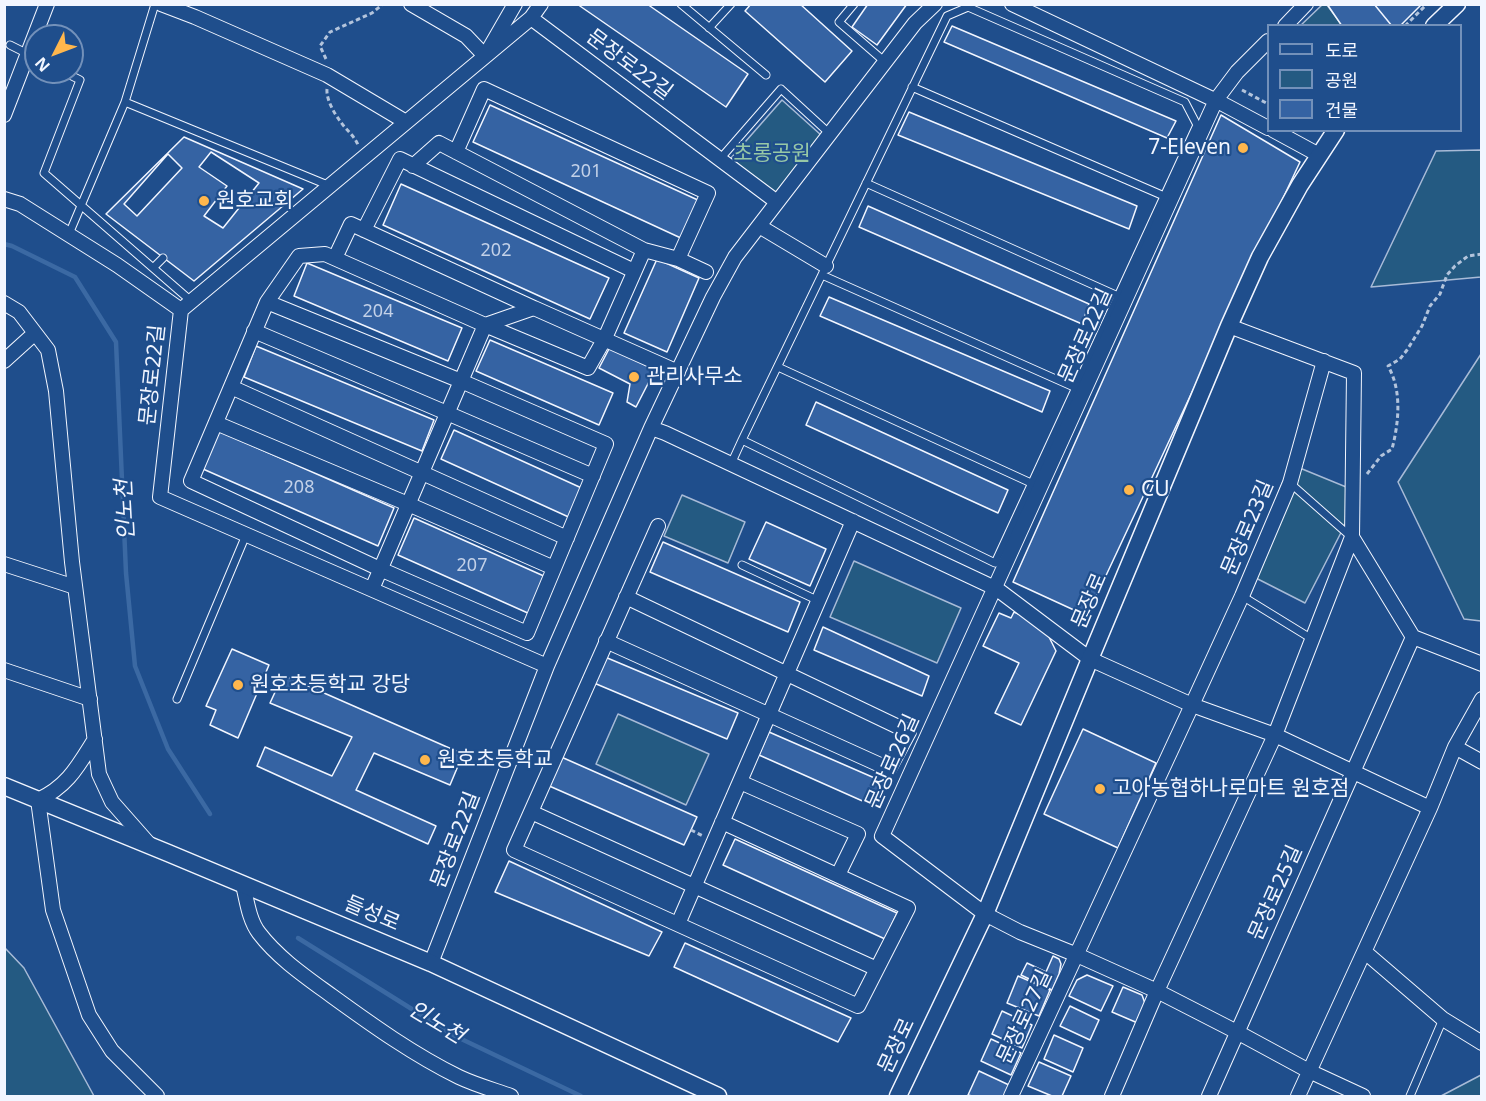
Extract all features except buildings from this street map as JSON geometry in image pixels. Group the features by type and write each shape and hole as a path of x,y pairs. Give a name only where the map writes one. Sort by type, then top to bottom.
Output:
{"street":[{"path":"41,24 47,4"},
{"path":"161,4 197,11 327,75 406,122"},
{"path":"411,4 466,36 485,56"},
{"path":"485,56 515,4"},
{"path":"4,199 20,204 186,305 531,18 541,4"},
{"name":"문장로22길","path":"431,963 547,666 651,428 713,297 735,256 915,24 935,4"},
{"path":"1012,4 1216,100 1267,127"},
{"path":"1287,24 1306,4"},
{"path":"1436,24 1457,4"},
{"name":"문장로22길","path":"531,18 777,202"},
{"name":"문장로22길","path":"995,588 1216,100 1237,72 1267,43"},
{"path":"4,115 24,73"},
{"path":"456,152 484,89 708,193 678,259"},
{"path":"1277,132 1319,155"},
{"name":"문장로","path":"898,1096 985,914 1229,326 1260,257 1300,185 1335,132"},
{"path":"413,166 439,143 644,250 678,259 706,272"},
{"path":"364,230 400,159 634,271"},
{"path":"335,258 351,224 678,372"},
{"path":"759,226 824,270"},
{"path":"267,302 606,444 527,633 380,569 191,481 267,302 299,256 325,254 588,368 605,338 644,250"},
{"path":"4,303 19,312 48,350 56,391 75,587 99,774 112,802 151,846"},
{"name":"문장로22길","path":"186,305 160,497 547,666"},
{"path":"372,589 485,325 534,308"},
{"path":"1112,1096 1275,735 1352,537 1354,373 1229,326"},
{"path":"254,332 593,476"},
{"path":"4,361 35,333"},
{"name":"문장로23길","path":"1192,705 1290,483 1324,362"},
{"path":"231,387 567,538"},
{"path":"216,423 554,568"},
{"path":"651,428 995,588 1090,659 1192,705 1275,735 1430,808"},
{"path":"678,924 853,521"},
{"path":"658,525 514,850 858,1006 908,908 722,822"},
{"path":"1352,537 1413,637 1482,664"},
{"path":"4,564 75,587"},
{"name":"문장로26길","path":"985,914 882,836 995,588"},
{"path":"606,641 890,769 909,732 626,597"},
{"path":"1352,771 1413,637"},
{"path":"4,670 90,699"},
{"path":"1298,1096 1430,808 1455,747 1482,699"},
{"path":"1077,956 1192,705"},
{"path":"95,739 62,785 51,794 38,800 53,910 89,1015 112,1051 157,1096"},
{"path":"1455,747 1482,762"},
{"name":"문장로25길","path":"1238,1032 1352,771"},
{"path":"740,782 858,834 838,875"},
{"name":"들성로","path":"4,786 431,963 717,1096"},
{"path":"531,812 877,969"},
{"path":"243,885 253,923 259,932 289,963 316,985 357,1015 424,1058 461,1078 511,1096"},
{"name":"문장로27길","path":"985,914 1020,932 1158,991 1309,1071 1363,1096"},
{"path":"1365,952 1443,1019 1482,1043"},
{"name":"문장로27길","path":"1011,1096 1077,956"},
{"path":"1209,1096 1238,1032"}],"lane":[{"path":"69,234 124,102 155,4"},
{"path":"681,4 766,75"},
{"path":"709,28 731,4"},
{"path":"854,4 840,22 885,62"},
{"path":"731,464 742,440 912,87 947,16 968,7 1185,102 1197,125 995,563 742,440"},
{"path":"10,45 24,52"},
{"path":"78,84 44,173 153,268 186,305"},
{"path":"912,87 1164,196"},
{"path":"720,159 781,89 830,134"},
{"path":"124,102 330,186"},
{"path":"866,183 1118,296"},
{"path":"153,268 163,258"},
{"path":"824,270 1076,388"},
{"path":"778,367 1031,483"},
{"path":"1290,483 1352,537"},
{"path":"177,699 246,535"},
{"path":"742,565 819,601"},
{"path":"1242,596 1312,639"},
{"path":"1410,1096 1443,1019"}],"path":[{"path":"1407,24 1427,4"},
{"path":"1242,90 1267,103"},
{"path":"1353,482 1366,474 1381,456 1392,449 1398,410 1394,376 1388,366 1400,359 1407,350 1422,326 1430,306 1440,294 1447,275 1467,256 1482,254"}],"green space":[{"path":"1323,4 1327,5 1341,24 1302,24"},
{"name":"초롱공원","path":"782,100 821,135 776,195 731,158"},
{"path":"1481,150 1481,277 1371,287 1436,151"},
{"path":"1481,354 1482,621 1464,619 1398,482"},
{"path":"1290,464 1351,489 1351,513 1305,603 1246,573"},
{"path":"682,495 745,522 728,563 664,536"},
{"path":"854,561 961,608 937,663 830,617"},
{"path":"618,714 709,754 686,805 596,764"},
{"path":"5,948 24,968 94,1096 5,1096"},
{"path":"1481,1075 1481,1096 1441,1096"}],"waterway":[{"name":"인노천","path":"4,244 75,277 116,342 126,573 135,666 168,749 210,814"},
{"name":"인노천","path":"298,938 455,1036 581,1096"}],"place":[{"name":"7-Eleven","path":"1243,148"},
{"name":"원호교회","path":"204,201"},
{"name":"관리사무소","path":"634,377"},
{"name":"CU","path":"1129,490"},
{"name":"원호초등학교 강당","path":"238,685"},
{"name":"원호초등학교","path":"425,760"},
{"name":"고아농협하나로마트 원호점","path":"1100,789"}]}
